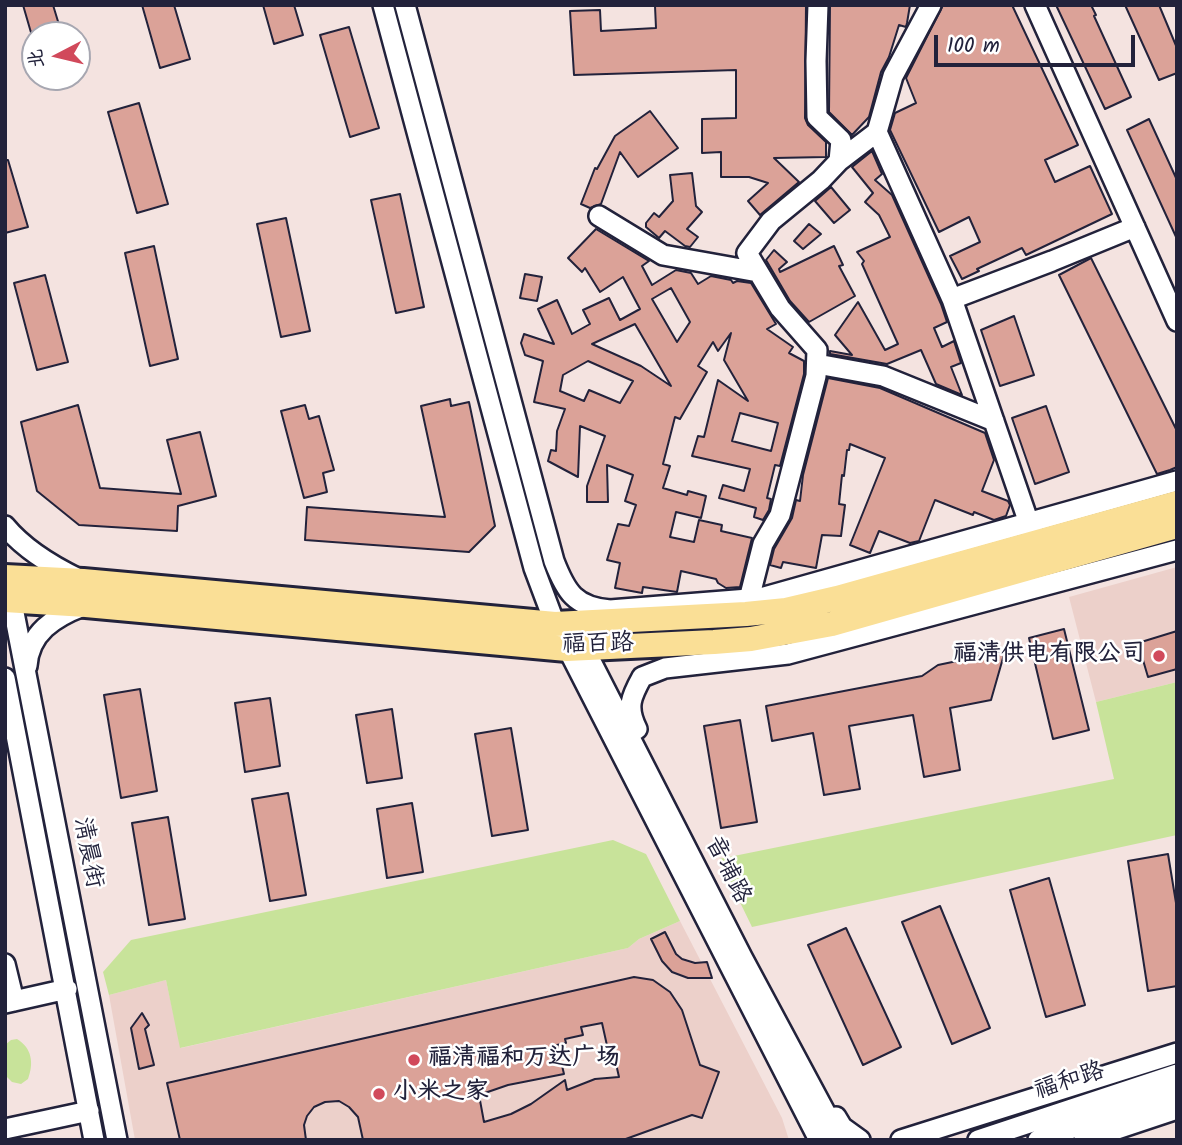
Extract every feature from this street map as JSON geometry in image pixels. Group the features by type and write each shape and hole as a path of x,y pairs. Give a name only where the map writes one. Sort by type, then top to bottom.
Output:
{"main road":[{"name":"福百路","path":"84,593 563,624 747,607 786,610 837,598 1032,533 1177,503"},
{"name":"福百路","path":"7,585 576,649 751,639 832,624 1177,526"}],"street":[{"path":"383,5 534,568 563,624"},
{"path":"397,5 563,624"},
{"path":"405,5 550,548 562,582 576,600 592,608 610,610 747,607 763,544 780,515 817,364 817,350 780,308 747,253 771,221 877,132 893,76 931,5"},
{"path":"818,5 817,117 841,140 839,162"},
{"path":"1035,5 1177,321"},
{"path":"877,132 952,299 1032,533 1177,481"},
{"path":"599,216 663,254 758,272"},
{"path":"952,299 1135,227"},
{"path":"817,364 883,376 994,421"},
{"path":"5,526 13,536 58,569 84,593 49,622 36,637 28,653 26,678"},
{"path":"860,1140 842,1127 631,717 631,699 642,677 664,668 788,654 1177,550"},
{"name":"清晨街","path":"7,585 117,1140"},
{"name":"音埔路","path":"563,624 840,1140"},
{"name":"音埔路","path":"576,649 819,1140"},
{"name":"清晨街","path":"6,681 94,1140"},
{"path":"5,964 9,1002 67,989"},
{"path":"901,1140 1177,1053"},
{"name":"福和路","path":"978,1140 1177,1074"},
{"name":"福和路","path":"1038,1140 1134,1115 1177,1093"},
{"path":"1084,1140 1134,1115 1177,1109"},
{"path":"5,1129 29,1132 89,1111"},
{"path":"1134,1115 1147,1140"}],"shaded area":[{"path":"1177,567 1177,682 1096,702 1069,597"},
{"path":"680,921 782,1118 789,1140 135,1140 109,995 166,980 181,1048 628,948 639,939"}],"green space":[{"path":"1177,682 1177,835 752,927 719,859 1114,779 1096,702"},
{"path":"613,840 646,854 680,921 639,939 628,948 180,1048 166,980 109,995 103,972 131,940"},
{"path":"17,1039 29,1051 31,1062 28,1079 21,1084 12,1082 5,1075 5,1045"}],"building":[{"path":"23,5 53,5 58,21 28,21"},
{"path":"142,5 174,5 190,59 160,68"},
{"path":"263,5 294,5 303,35 274,44"},
{"path":"806,5 805,118 808,125 826,142 826,157 774,158 799,182 760,215 748,201 768,183 749,177 721,177 721,152 702,153 702,119 736,118 736,70 574,75 570,11 600,10 601,31 656,28 655,6"},
{"path":"830,5 910,5 906,27 899,25 889,57 881,72 869,117 852,135 829,112"},
{"path":"943,5 1012,5 1078,145 1045,160 1055,182 1090,166 1112,214 1026,255 1022,248 962,279 950,256 980,242 969,217 939,232 890,130 895,113 916,103 906,78"},
{"path":"1056,5 1091,5 1131,97 1105,109"},
{"path":"1125,5 1159,5 1177,48 1177,73 1159,80"},
{"path":"349,27 379,128 350,137 320,35"},
{"path":"139,103 168,204 137,213 108,112"},
{"path":"650,111 678,148 638,177 620,152 601,204 590,208 581,204 595,168 597,169 615,136"},
{"path":"1149,119 1177,180 1177,239 1127,130"},
{"path":"872,151 882,174 875,180 892,195 941,304 947,322 934,328 942,347 954,341 961,363 951,367 962,395 936,384 921,350 887,364 830,354 830,351 852,355 835,335 858,302 885,350 898,344 862,264 864,261 857,252 890,237 879,215 865,202 873,193 852,167"},
{"path":"5,160 8,160 28,227 5,233"},
{"path":"692,173 696,206 702,212 687,229 698,237 690,247 665,231 659,238 646,227 646,223 654,213 659,217 673,201 670,175"},
{"path":"831,187 850,210 834,223 815,201"},
{"path":"400,194 424,307 396,313 371,200"},
{"path":"286,218 310,331 281,337 257,224"},
{"path":"809,224 821,234 803,249 794,241"},
{"path":"596,229 649,261 642,266 652,285 676,270 691,273 698,284 711,276 731,280 733,283 751,283 776,324 767,329 793,347 789,353 804,361 804,374 780,466 775,465 767,498 771,499 769,510 763,520 754,517 756,508 719,498 723,485 744,491 750,469 692,456 698,436 704,437 718,380 748,401 724,360 731,333 718,351 713,342 698,366 707,372 680,419 675,417 663,464 670,466 663,488 687,495 688,491 706,496 701,518 676,512 670,537 694,542 699,520 722,525 721,531 752,538 740,587 726,588 716,579 681,571 677,592 643,587 642,593 615,588 620,563 607,560 618,524 629,526 636,505 625,501 633,475 607,465 608,502 587,502 587,486 605,436 580,426 578,477 548,461 551,450 556,451 557,431 565,409 534,402 543,361 525,355 521,343 524,334 554,344 538,309 557,300 572,334 590,324 583,310 609,298 620,320 640,309 623,277 600,292 585,268 582,272 568,258","holes":["671,288 690,322 677,342 652,299","635,324 671,386 641,366 592,344","588,361 633,381 620,403 589,390 584,401 560,391 563,375","740,413 778,423 771,451 732,441"]},
{"path":"154,246 178,359 150,366 125,253"},
{"path":"834,246 843,265 839,266 855,296 809,322 790,301 766,260 774,250 787,262 779,269 780,272"},
{"path":"1091,258 1177,431 1177,467 1170,470 1157,474 1059,275"},
{"path":"525,274 542,277 537,301 520,298"},
{"path":"45,275 68,362 37,370 14,283"},
{"path":"1014,316 1034,375 1000,386 981,330"},
{"path":"828,378 880,388 985,433 994,460 982,491 1008,501 1010,505 1006,516 994,520 935,500 919,541 910,543 879,531 870,553 850,545 885,458 850,444 844,476 842,475 839,504 845,505 841,536 822,535 816,568 783,562 781,568 770,565 774,549 792,518 796,500 800,501 803,475"},
{"path":"450,399 451,406 469,402 495,526 469,552 305,540 307,507 445,517 421,406"},
{"path":"78,405 100,488 181,494 167,440 200,432 216,496 178,506 177,531 79,525 37,491 21,422"},
{"path":"305,405 309,419 319,416 334,470 323,473 327,492 304,498 281,411"},
{"path":"1046,406 1069,472 1035,484 1012,418"},
{"path":"1064,629 1089,730 1053,739 1029,638"},
{"name":"福清供电有限公司","path":"1177,631 1177,669 1148,677 1138,643"},
{"path":"1005,651 991,700 950,708 960,770 924,777 913,715 849,726 860,789 824,795 813,733 772,741 766,706 922,676 938,665"},
{"path":"140,689 157,791 121,798 104,695"},
{"path":"270,698 280,766 245,772 235,703"},
{"path":"392,709 402,778 367,783 356,715"},
{"path":"740,720 757,822 721,828 704,726"},
{"path":"511,728 528,830 492,836 475,734"},
{"path":"288,793 306,895 270,901 252,799"},
{"path":"412,803 423,872 387,878 377,809"},
{"path":"168,817 185,919 149,925 132,823"},
{"path":"1168,854 1177,909 1177,986 1148,991 1128,861"},
{"path":"1049,878 1085,1005 1046,1017 1010,890"},
{"path":"940,906 990,1028 952,1044 902,922"},
{"path":"846,928 901,1047 863,1065 808,945"},
{"path":"665,932 676,954 695,963 707,962 712,978 688,978 672,972 662,961 651,939"},
{"name":"福清福和万达广场","path":"634,977 653,980 670,992 682,1010 700,1065 719,1072 702,1118 692,1115 623,1140 363,1140 358,1117 339,1101 325,1102 314,1107 304,1125 306,1140 180,1140 167,1083","holes":["602,1023 608,1050 614,1055 619,1077 595,1079 567,1090 565,1080 531,1104 511,1114 484,1122 479,1095 508,1085 564,1074 557,1045 566,1043 565,1039 583,1035 581,1027"]},
{"path":"142,1013 149,1025 145,1029 154,1065 139,1069 131,1028"}],"place":[{"name":"福清供电有限公司","path":"1159,656"},
{"name":"福清福和万达广场","path":"414,1060"},
{"name":"小米之家","path":"379,1094"}]}
